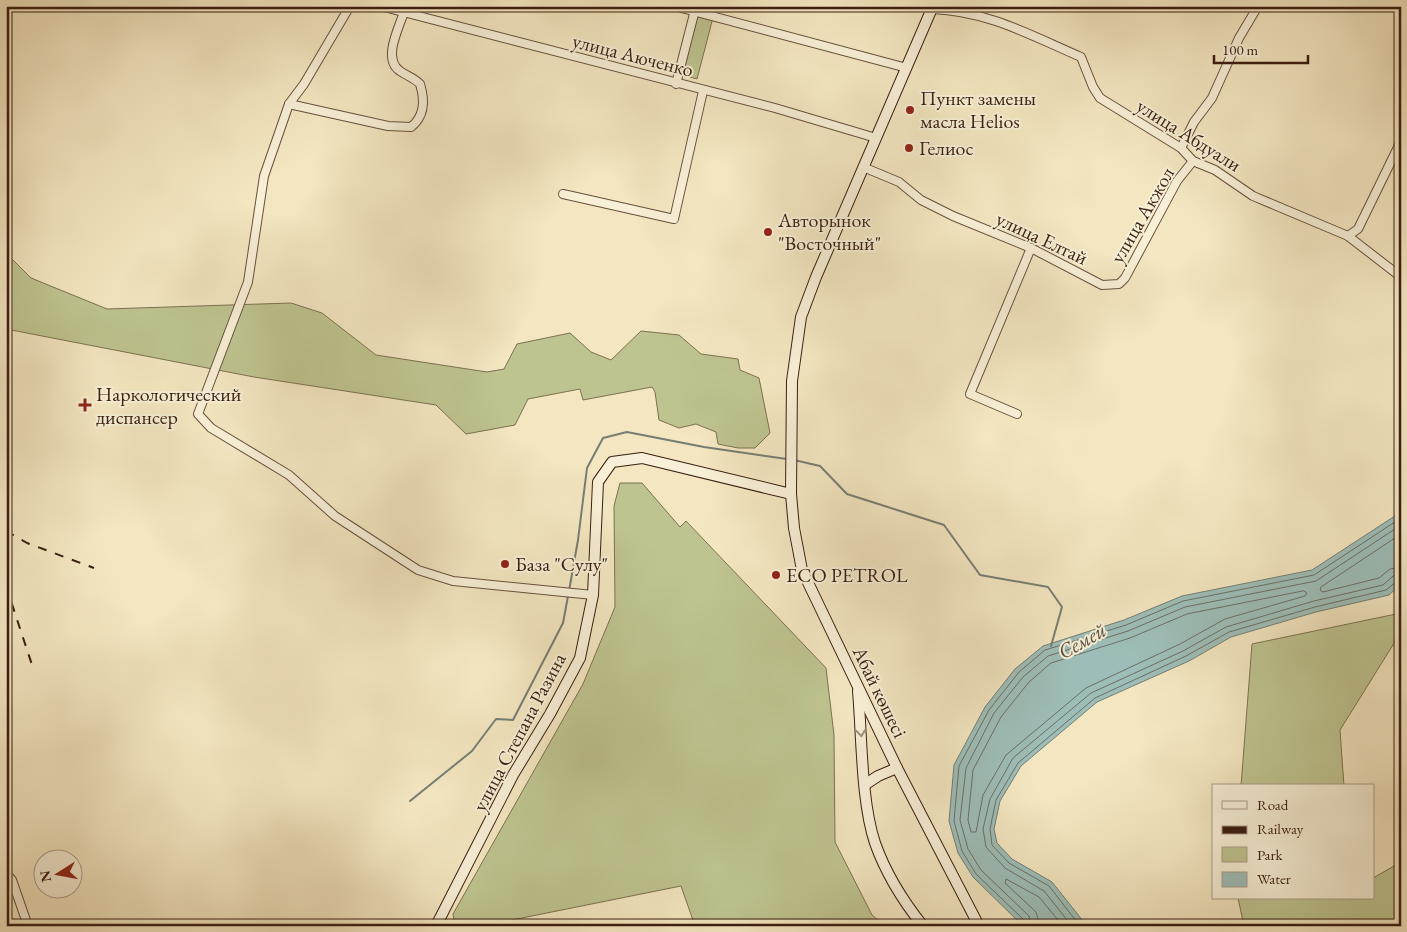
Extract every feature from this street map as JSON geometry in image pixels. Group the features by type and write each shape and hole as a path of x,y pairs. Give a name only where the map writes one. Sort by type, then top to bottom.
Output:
{"main road":[{"name":"Абай көшесі","path":"932,7 801,316 792,381 791,494 794,528 802,570 897,768 979,926"},
{"name":"улица Степана Разина","path":"436,926 513,775 550,714 580,658 593,595 598,482 612,462 642,458 791,494"},
{"path":"857,685 870,821 875,843 891,880 923,926"},
{"path":"866,784 878,776 897,768"}],"street":[{"path":"350,6 304,84 289,104 264,176 248,282 198,414 211,428 289,474 335,516 418,570 453,581 593,595"},
{"name":"улица Аюченко","path":"380,6 394,8 676,84 775,108 876,138"},
{"path":"674,6 695,9 907,68"},
{"name":"улица Акжол","path":"1181,148 1194,122 1212,98 1239,38 1258,6"},
{"name":"улица Абдуали","path":"932,7 959,10 1000,20 1081,57 1093,87 1100,98 1181,148 1193,161 1215,170 1253,196 1348,236 1401,277"},
{"path":"676,84 695,9"},
{"path":"289,104 388,126 411,127 422,115 423,94 420,84 399,71 394,65 391,54 404,12"},
{"path":"564,194 674,219 703,91"},
{"path":"1348,236 1358,229 1401,141"},
{"name":"улица Акжол","path":"1119,284 1138,255 1177,181 1193,161"},
{"name":"улица Елтай","path":"863,167 900,182 921,200 953,216 1032,248 1102,285 1119,284"},
{"path":"1017,414 970,394 1032,248"},
{"path":"6,873 12,880 28,926"}],"green space":[{"path":"696,6 716,6 697,79 679,74"},
{"path":"6,253 31,278 107,309 291,303 322,313 376,355 487,372 504,369 517,344 570,333 591,352 611,360 641,331 679,335 701,354 738,359 740,370 759,378 770,433 755,448 738,448 718,444 716,432 696,424 679,428 659,420 655,392 652,387 583,400 580,389 528,399 515,425 466,434 436,405 254,377 6,329"},
{"path":"620,483 642,483 680,527 686,521 826,668 834,735 835,842 872,915 885,926 695,926 681,886 512,920 493,926 455,926 453,914 583,684 615,607 614,506"},
{"path":"1401,613 1401,632 1340,730 1344,784 1241,784 1252,644"},
{"path":"1401,862 1401,926 1244,926 1238,900 1374,900 1374,877"}],"water":[{"name":"Семей","path":"1401,512 1401,584 1389,595 1316,612 1231,637 1189,661 1097,702 1021,766 1000,801 994,829 997,843 1012,859 1052,882 1087,926 1023,926 973,877 958,853 949,821 954,765 985,707 1015,669 1043,646 1124,620 1182,596 1312,570"}],"waterway":[{"path":"569,591 578,540 587,468 603,438 627,432 704,447 787,459"},
{"name":"Семей","path":"794,460 820,466 847,494 944,525 980,575 1048,587 1062,607 1051,646"},
{"path":"410,801 472,751 496,719 513,720 563,623 568,596"}],"railway":[{"path":"6,531 27,543 94,568"},
{"path":"6,586 34,671"}],"place":[{"name":"Пункт замены масла Helios","path":"910,110"},
{"name":"Гелиос","path":"909,148"},
{"name":"Авторынок \"Восточный\"","path":"768,232"},
{"name":"Наркологический диспансер","path":"85,405"},
{"name":"База \"Сулу\"","path":"505,564"},
{"name":"ECO PETROL","path":"776,575"}]}
